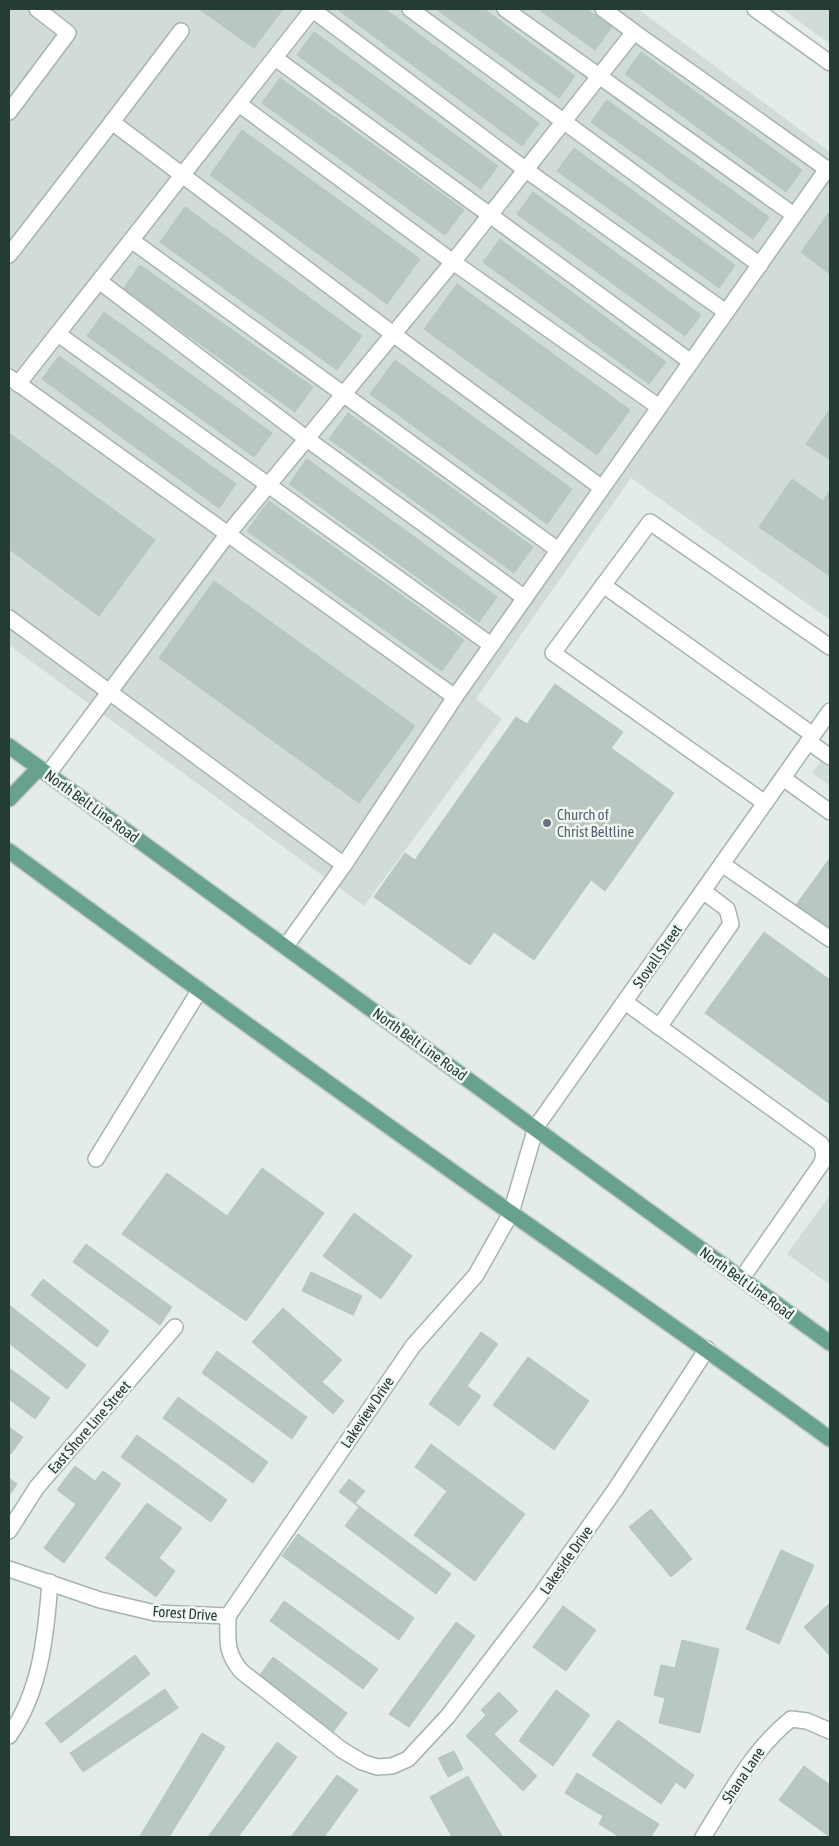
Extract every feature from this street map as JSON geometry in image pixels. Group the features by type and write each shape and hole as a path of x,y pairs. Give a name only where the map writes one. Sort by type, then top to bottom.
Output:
{"main road":[{"name":"North Belt Line Road","path":"9,746 830,1343"},
{"path":"9,799 43,771"},
{"path":"9,851 199,991 511,1213 707,1349 830,1439"}],"street":[{"path":"9,112 68,33 37,9"},
{"path":"455,697 227,535 14,380 58,334 313,9 526,170 726,312"},
{"path":"410,9 760,264"},
{"path":"505,9 794,215"},
{"path":"286,946 344,865 455,697 827,169 602,9"},
{"path":"756,9 830,63"},
{"path":"9,255 181,31"},
{"path":"43,771 109,692 227,535 453,262 634,32"},
{"path":"275,58 691,362"},
{"path":"239,104 453,262 658,407"},
{"path":"112,122 393,334 602,488"},
{"path":"131,240 558,550"},
{"path":"99,281 307,439 525,598"},
{"path":"58,334 491,646"},
{"path":"765,803 552,652 650,522 830,647"},
{"path":"603,585 811,739 830,757"},
{"path":"9,618 344,865"},
{"name":"Stovall Street","path":"511,1213 536,1128 830,711"},
{"path":"783,778 830,812"},
{"path":"722,864 830,939"},
{"path":"659,1027 731,924 727,909 703,891"},
{"path":"96,1158 199,991"},
{"path":"625,1002 821,1144 824,1154 822,1164 742,1278"},
{"name":"Lakeview Drive","path":"228,1616 412,1346 476,1275 511,1213"},
{"name":"East Shore Line Street","path":"9,1531 37,1487 175,1327"},
{"name":"Lakeside Drive","path":"408,1759 448,1716 539,1597 615,1490 707,1349"},
{"name":"Forest Drive","path":"9,1569 100,1600 155,1613 228,1616 228,1647 231,1658 249,1677 342,1750 362,1762 377,1767 392,1766 408,1759"},
{"path":"9,1736 20,1721 32,1697 47,1629 50,1582"},
{"name":"Shana Lane","path":"703,1837 758,1750 791,1719 807,1721 830,1731"}],"shaded area":[{"path":"9,9 638,9 830,152 830,620 631,478 476,699 502,719 364,906 9,645"},
{"path":"782,9 830,9 830,44"},
{"path":"830,749 830,786 812,773"},
{"path":"830,1195 830,1285 787,1254"}],"building":[{"path":"199,9 283,9 254,48"},
{"path":"337,9 385,9 539,123 522,146"},
{"path":"436,9 484,9 575,76 559,98"},
{"path":"538,9 586,9 612,27 595,50"},
{"path":"314,32 498,166 481,189 297,55"},
{"path":"641,52 802,170 786,192 625,74"},
{"path":"280,78 464,210 445,235 262,103"},
{"path":"607,100 769,217 753,239 591,122"},
{"path":"242,130 420,259 387,304 210,175"},
{"path":"574,148 735,265 719,288 557,171"},
{"path":"533,192 701,315 685,336 517,214"},
{"path":"185,207 362,336 337,370 160,242"},
{"path":"830,211 830,274 801,252"},
{"path":"500,239 666,362 649,384 483,262"},
{"path":"140,265 313,387 295,412 123,289"},
{"path":"457,284 630,410 597,455 424,329"},
{"path":"104,312 272,433 254,457 87,336"},
{"path":"59,356 236,484 219,508 42,379"},
{"path":"395,360 572,489 547,524 370,394"},
{"path":"830,409 830,460 806,444"},
{"path":"348,413 533,547 514,573 329,439"},
{"path":"9,433 155,540 99,616 9,549"},
{"path":"307,459 497,597 479,622 289,484"},
{"path":"792,479 823,501 830,490 830,576 759,527"},
{"path":"269,501 464,640 442,671 247,531"},
{"path":"214,581 415,726 359,803 159,658"},
{"name":"Church of Christ Beltline","path":"555,684 623,732 611,748 674,793 605,891 591,880 534,960 494,932 470,965 374,897 405,853 415,860 516,717 527,724"},
{"path":"830,858 830,929 796,905"},
{"path":"764,932 830,980 830,1104 705,1013"},
{"path":"262,1168 324,1213 246,1321 122,1234 167,1173 227,1216"},
{"path":"354,1213 412,1256 381,1299 323,1256"},
{"path":"86,1244 172,1307 160,1325 73,1262"},
{"path":"311,1272 362,1296 353,1315 302,1291"},
{"path":"43,1279 109,1331 97,1347 31,1295"},
{"path":"9,1305 86,1365 67,1389 9,1343"},
{"path":"283,1308 342,1360 322,1382 344,1401 333,1414 252,1342"},
{"path":"481,1332 498,1344 467,1386 481,1396 459,1426 429,1404"},
{"path":"217,1351 307,1417 292,1439 202,1373"},
{"path":"528,1357 589,1401 554,1450 493,1405"},
{"path":"9,1368 50,1398 35,1419 9,1399"},
{"path":"178,1397 268,1462 253,1483 163,1418"},
{"path":"9,1427 23,1437 11,1454 9,1452"},
{"path":"137,1435 227,1500 211,1522 121,1457"},
{"path":"431,1444 525,1514 475,1581 414,1535 447,1491 415,1467"},
{"path":"75,1466 95,1481 103,1471 121,1484 64,1563 44,1548 76,1504 57,1490"},
{"path":"9,1478 17,1484 9,1496"},
{"path":"349,1479 365,1491 355,1503 451,1574 436,1594 345,1526 359,1507 339,1492"},
{"path":"147,1503 182,1528 159,1558 175,1571 156,1597 105,1558"},
{"path":"651,1509 692,1559 671,1577 629,1527"},
{"path":"298,1534 414,1618 399,1640 282,1556"},
{"path":"781,1550 814,1565 779,1644 746,1629"},
{"path":"284,1601 378,1669 363,1689 270,1621"},
{"path":"830,1603 830,1656 804,1627"},
{"path":"563,1606 596,1630 566,1671 533,1647"},
{"path":"456,1622 475,1636 409,1727 389,1714"},
{"path":"682,1640 719,1649 700,1733 659,1723 665,1698 654,1695 661,1665 675,1668"},
{"path":"135,1655 150,1674 61,1743 45,1723"},
{"path":"273,1657 347,1713 333,1732 259,1676"},
{"path":"165,1689 178,1708 83,1772 70,1753"},
{"path":"556,1690 590,1715 553,1766 519,1741"},
{"path":"499,1692 518,1711 494,1734 537,1776 523,1791 466,1736 486,1715 481,1710"},
{"path":"618,1720 694,1775 685,1789 676,1782 661,1804 592,1755"},
{"path":"202,1733 225,1747 169,1837 141,1837 140,1836"},
{"path":"277,1742 297,1757 238,1837 208,1837"},
{"path":"454,1751 463,1769 448,1777 438,1758"},
{"path":"804,1766 830,1785 830,1837 779,1800"},
{"path":"577,1773 659,1824 651,1837 620,1837 599,1824 603,1816 565,1793"},
{"path":"337,1775 358,1790 324,1837 291,1837"},
{"path":"468,1776 502,1836 452,1837 430,1797"}],"place":[{"name":"Church of Christ Beltline","path":"547,823"}]}
